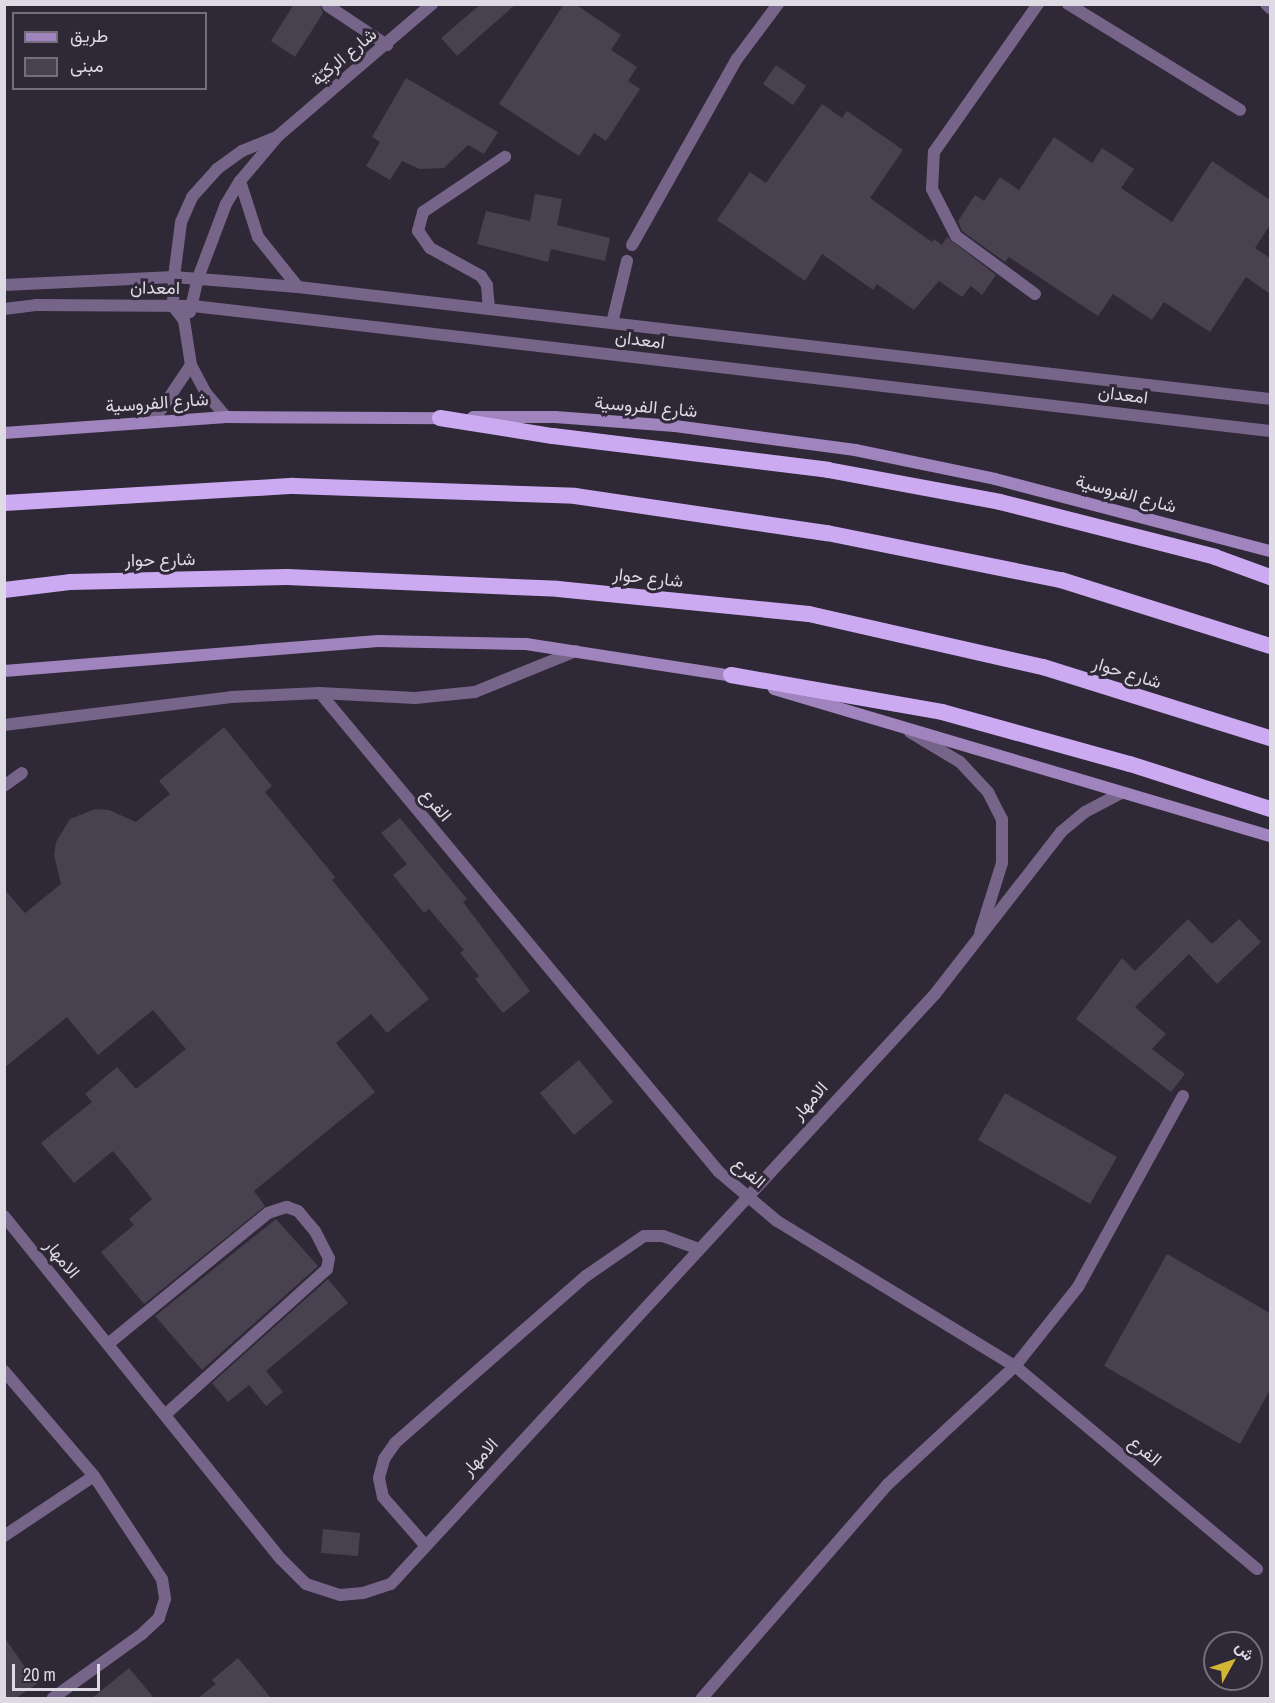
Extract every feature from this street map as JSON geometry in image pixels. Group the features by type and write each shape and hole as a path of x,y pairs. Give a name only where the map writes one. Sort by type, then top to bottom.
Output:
{"highway":[{"path":"440,418 553,436 828,470 989,500 1215,557 1270,577"},
{"path":"4,503 294,486 575,496 827,533 1061,580 1270,646"},
{"name":"شارع حوار","path":"4,590 70,582 287,577 558,589 809,614 1043,667 1270,738"},
{"path":"731,675 942,712 1130,764 1270,810"}],"main road":[{"name":"شارع الفروسية","path":"4,434 154,420 226,417 577,418 675,426 855,450 995,479 1270,551"},
{"path":"4,671 378,642 526,644 731,675 910,732 1270,836"}],"street":[{"name":"شارع الركيّة","path":"184,320 193,306 198,278 214,228 240,181 278,136 387,45 432,4"},
{"path":"632,245 737,59 778,4"},
{"path":"1035,294 956,236 932,189 934,152 1038,4"},
{"path":"1068,4 1240,110"},
{"path":"1266,4 1270,8"},
{"path":"328,6 387,45"},
{"name":"شارع الركيّة","path":"173,306 174,277 184,210 202,183 242,152 278,136"},
{"path":"489,309 487,285 481,276 430,248 418,231 423,212 505,157"},
{"path":"240,181 258,237 298,287"},
{"path":"612,323 627,261"},
{"name":"امعدان","path":"4,285 174,277 298,287 1270,399"},
{"name":"امعدان","path":"4,309 36,305 193,306 1270,430"},
{"path":"173,306 184,320 190,366 206,393 226,417"},
{"path":"154,420 190,366"},
{"path":"4,725 231,697 320,693 415,698 475,692 576,651"},
{"name":"الفرع","path":"320,693 719,1172 777,1221 1015,1366 1257,1569"},
{"name":"الامهار","path":"910,732 960,762 988,792 1002,819 1002,863 978,940"},
{"path":"4,786 22,773"},
{"name":"الامهار","path":"4,1216 281,1559 306,1584 340,1595 363,1593 391,1584 696,1248 750,1198 824,1111 935,994 1061,832 1084,812 1121,793"},
{"path":"702,1698 887,1485 1015,1366 1078,1287 1184,1096"},
{"path":"108,1344 268,1212 286,1207 292,1209 315,1231 329,1258 327,1269 165,1415"},
{"path":"425,1545 383,1497 379,1478 384,1459 401,1436 586,1276 644,1236 663,1236 696,1248"},
{"path":"4,1371 94,1476 162,1579 165,1599 159,1618 142,1634 53,1698"},
{"path":"4,1536 94,1476"}],"building":[{"path":"294,4 320,4 323,13 295,57 271,41"},
{"path":"481,4 516,4 457,56 441,38"},
{"path":"564,4 575,4 621,35 611,50 637,67 628,81 640,89 606,141 594,133 579,156 499,104"},
{"path":"776,65 806,86 793,105 763,84"},
{"path":"406,78 498,132 484,154 468,145 444,168 420,169 402,161 390,180 366,166 380,142 372,137"},
{"path":"822,104 842,118 847,111 903,150 870,198 932,242 934,239 942,245 947,237 996,275 982,295 971,286 962,297 939,281 914,310 877,284 873,290 822,254 805,281 717,220 750,172 766,183"},
{"path":"1054,137 1092,163 1102,148 1134,169 1121,188 1172,222 1212,161 1270,200 1270,225 1255,248 1270,258 1270,294 1246,277 1210,332 1164,302 1152,320 1113,294 1098,316 1009,257 1005,262 962,231 958,221 975,195 984,201 1000,177 1019,190"},
{"path":"535,194 562,199 557,225 610,238 605,261 551,249 548,262 477,244 486,211 530,221"},
{"path":"224,727 272,786 265,792 335,877 332,880 429,999 387,1033 371,1014 336,1043 375,1092 254,1191 265,1206 144,1304 101,1252 134,1225 129,1219 152,1199 113,1151 74,1183 41,1143 92,1102 85,1094 117,1067 136,1089 186,1049 153,1010 98,1055 67,1017 4,1068 4,889 25,913 61,884 54,855 56,842 70,819 95,809 109,810 136,822 170,794 159,781"},
{"path":"400,818 467,899 463,902 530,991 503,1013 475,979 479,976 460,953 464,950 429,909 424,913 393,875 407,864 381,833"},
{"path":"1188,919 1212,944 1239,919 1261,942 1217,984 1189,954 1135,1007 1166,1034 1152,1049 1185,1074 1171,1092 1076,1019 1122,958 1135,971"},
{"path":"579,1060 613,1102 574,1135 540,1093"},
{"path":"1005,1093 1117,1157 1090,1204 978,1140"},
{"path":"276,1219 318,1266 202,1370 155,1316"},
{"path":"1167,1254 1270,1313 1270,1390 1240,1444 1104,1366"},
{"path":"328,1279 348,1303 266,1371 283,1392 266,1406 249,1385 228,1402 212,1383"},
{"path":"323,1529 360,1533 358,1556 321,1553"},
{"path":"4,1637 37,1684 16,1698 4,1698"},
{"path":"238,1658 271,1698 198,1698 216,1684 212,1680"},
{"path":"129,1668 154,1698 92,1698"}]}
